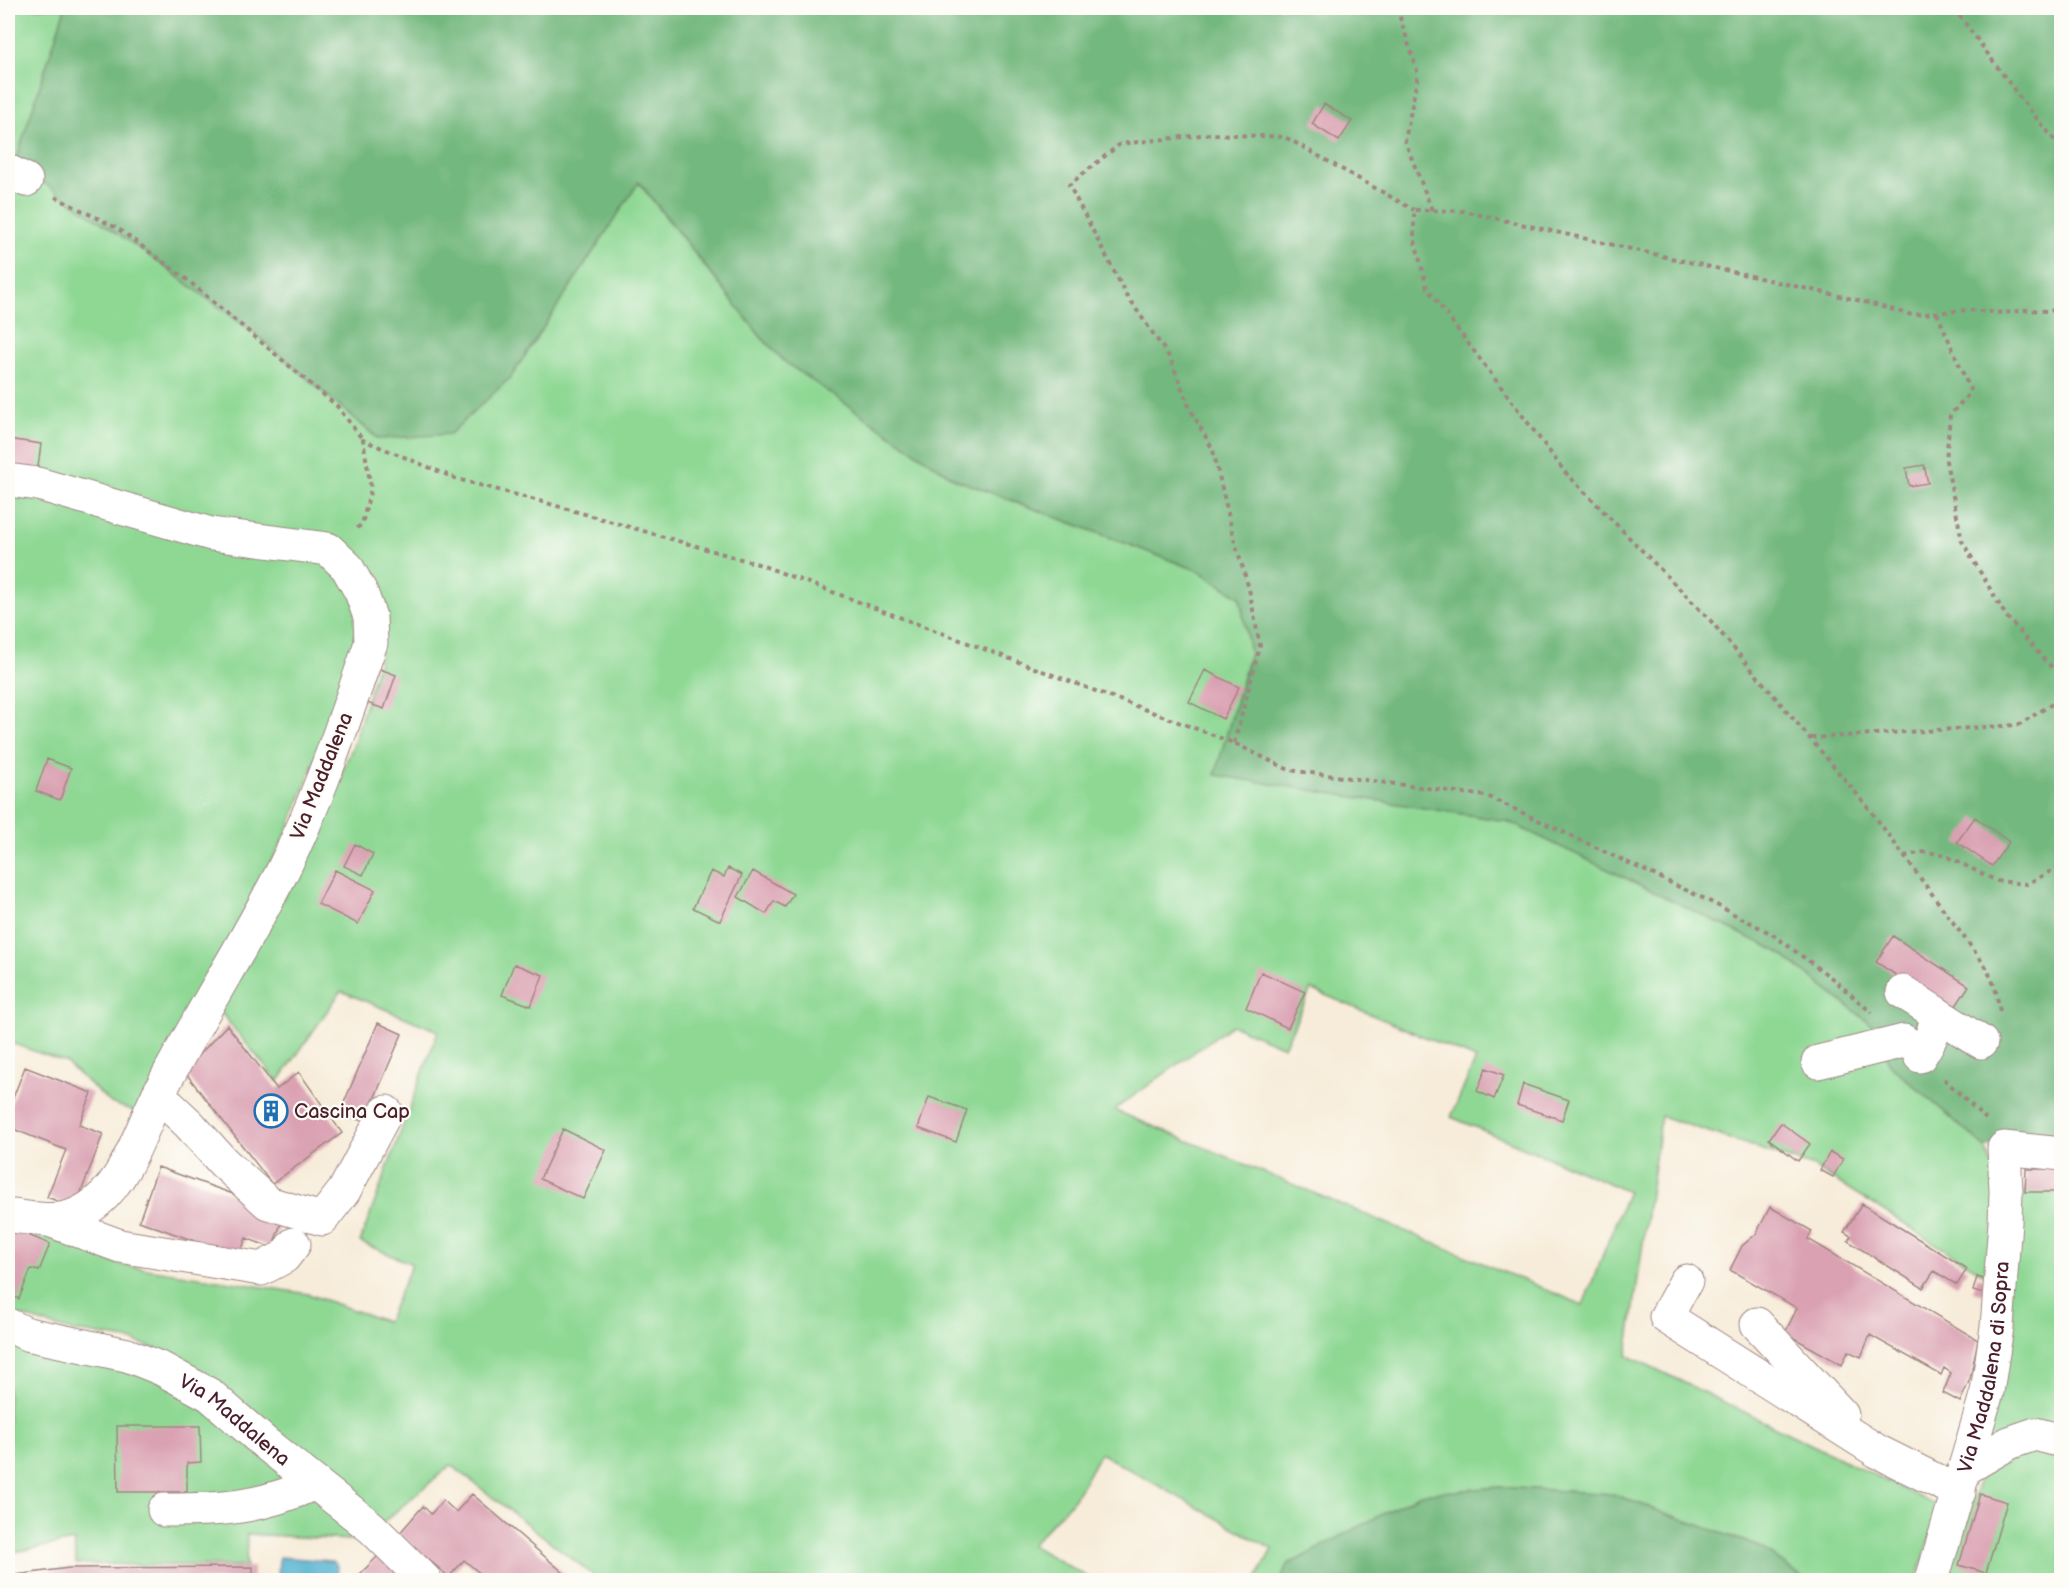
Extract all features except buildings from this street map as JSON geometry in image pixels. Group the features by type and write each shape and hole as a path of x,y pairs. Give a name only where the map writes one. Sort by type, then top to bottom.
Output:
{"street":[{"path":"8,480 38,484 211,534 328,549"},
{"name":"Via Maddalena","path":"8,1217 52,1221 76,1215 98,1201 117,1181 158,1095 282,871 317,795 371,643 370,616 361,592 347,567 328,549"},
{"path":"1903,992 1981,1042"},
{"path":"1818,1062 1912,1049 1932,1036 1936,1025 1936,1013"},
{"path":"158,1095 189,1124 223,1162 268,1203 322,1219 344,1191 386,1112"},
{"path":"2004,1148 2061,1154"},
{"name":"Via Maddalena di Sopra","path":"1932,1581 1987,1392 1997,1327 2005,1222 2004,1148"},
{"path":"52,1221 120,1246 261,1269 284,1257 294,1244"},
{"path":"1686,1281 1666,1317 1876,1451 1945,1487 1962,1480 2009,1443 2035,1434 2061,1441"},
{"path":"1757,1324 1876,1451"},
{"name":"Via Maddalena","path":"8,1326 27,1334 127,1355 162,1369 210,1395 266,1444 372,1528 425,1581"},
{"path":"164,1510 246,1507 289,1496 315,1484"}],"path":[{"path":"1397,8 1418,74 1405,141 1432,210"},
{"path":"1954,8 2061,149"},
{"path":"1234,743 1260,646 1249,589 1233,536 1214,450 1190,409 1170,358 1126,296 1068,185 1120,144 1210,134 1286,137 1414,210 1463,211 1857,300 1912,315 1967,310 2004,313 2061,309"},
{"path":"17,175 117,228 185,278 337,406 363,440 370,488 362,524 328,549"},
{"path":"1414,210 1413,237 1427,288 1565,472 1710,620 1868,806 1970,943 1986,967 1995,987 2001,1015 1991,1035 1981,1042"},
{"path":"1937,313 1971,392 1950,415 1946,461 1962,541 2006,616 2048,664 2061,674"},
{"path":"363,440 457,479 758,564 1234,743 1289,770 1487,796 1707,900 1772,934 1833,979 1912,1049 1987,1120 2004,1148"},
{"path":"1811,738 2018,725 2061,698"},
{"path":"1904,856 1924,852 1942,854 1996,881 2026,884 2061,865"}],"green space":[{"path":"8,8 65,8 16,163 143,251 253,332 378,439 511,377 638,182 761,337 785,362 955,479 1199,571 1240,597 1250,653 1216,775 1507,821 1777,951 1880,1031 1889,1064 1985,1147 1998,1183 1993,1280 1814,1167 1661,1116 1627,1355 1940,1507 1917,1580 1806,1580 1760,1547 1612,1494 1498,1487 1289,1563 1280,1580 1256,1580 1272,1549 1100,1453 1075,1498 1031,1545 1093,1580 597,1580 451,1465 381,1524 209,1379 177,1356 127,1339 67,1330 8,1312 8,1226 19,1226 121,1265 308,1294 387,1322 412,1264 360,1242 438,1031 341,991 278,1082 217,1008 301,868 353,746 381,653 365,629 289,828 139,1113 111,1103 65,1062 8,1042","holes":["1311,989 1476,1059 1451,1117 1628,1191 1583,1305 1114,1110 1232,1025 1284,1047"]},
{"path":"65,8 2061,8 2061,1141 1985,1147 1889,1064 1880,1031 1777,951 1507,821 1215,775 1250,653 1240,597 1199,571 955,479 785,362 761,337 639,182 511,377 450,434 379,439 253,332 143,251 15,163"},
{"path":"2061,1190 2061,1580 1946,1580 1980,1479 2019,1192"},
{"path":"8,1340 138,1371 180,1391 370,1541 247,1534 246,1566 76,1564 74,1541 8,1553"},
{"path":"1498,1487 1612,1494 1760,1547 1806,1580 1280,1580 1289,1564 1420,1494"}],"water":[{"path":"279,1557 332,1561 338,1570 331,1578 278,1576"}],"place":[{"name":"Cascina Cap","path":"271,1111"}]}
